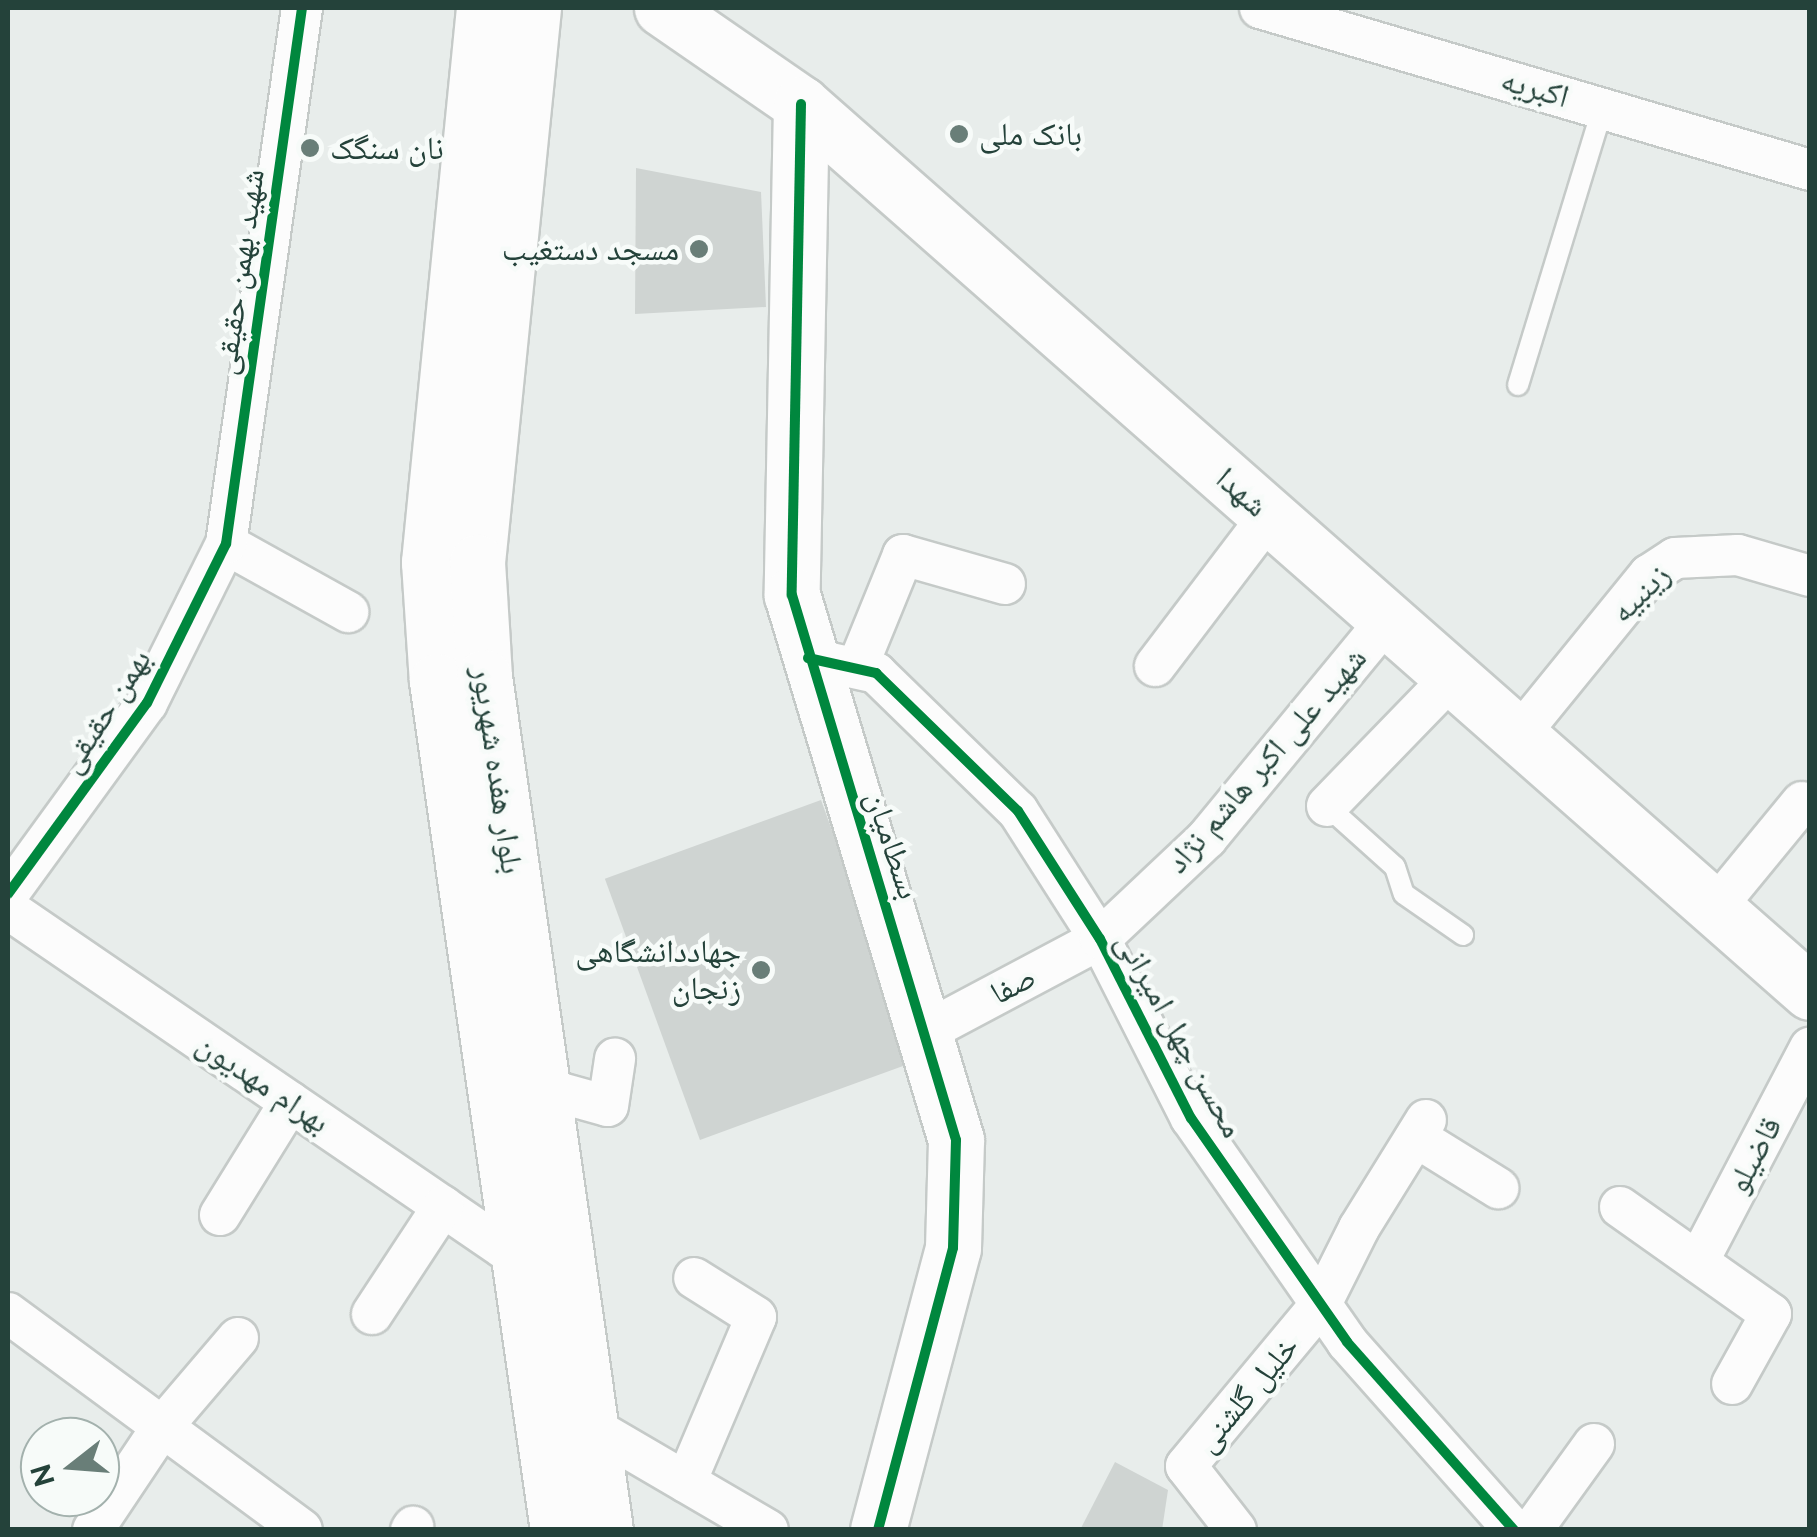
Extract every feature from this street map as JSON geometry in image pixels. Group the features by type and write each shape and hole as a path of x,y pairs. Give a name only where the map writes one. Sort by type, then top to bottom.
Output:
{"main road":[{"name":"بلوار هفده شهریور","path":"484,8 430,562 437,682 558,1530"},
{"name":"بلوار هفده شهریور","path":"533,8 477,562 484,677 605,1530"},
{"name":"شهدا","path":"662,8 801,104 1810,992"},
{"path":"728,8 752,67"},
{"name":"بسطامیان","path":"801,104 790,503 792,595 833,663 956,1140 953,1248 878,1530"}],"street":[{"name":"شهید بهمن حقیقی","path":"226,544 302,8"},
{"name":"اکبریه","path":"1260,8 1810,170"},
{"path":"1154,666 1269,516"},
{"path":"226,544 348,612"},
{"name":"بهمن حقیقی","path":"8,894 20,859 148,703 226,544"},
{"path":"833,663 902,555 1006,584"},
{"name":"زینبیه","path":"1518,736 1649,574 1675,558 1738,555 1810,576"},
{"name":"شهید علی اکبر هاشم نژاد","path":"1100,939 1207,838 1387,620"},
{"name":"محسن چهل امیرانی","path":"833,663 876,672 1018,811 1100,939 1192,1118 1346,1342 1514,1530"},
{"path":"1327,806 1452,678"},
{"path":"1714,908 1802,802"},
{"name":"بهرام مهدیون","path":"8,909 518,1258"},
{"name":"صفا","path":"927,1031 1100,939"},
{"name":"قاضیلو","path":"1698,1262 1810,1048"},
{"path":"543,1088 608,1106 615,1059"},
{"path":"220,1215 290,1102"},
{"path":"1321,1304 1359,1228 1421,1129 1498,1188"},
{"path":"372,1314 443,1206"},
{"path":"1620,1207 1771,1314 1732,1384"},
{"path":"686,1482 756,1317 694,1278"},
{"name":"خلیل گلشنی","path":"1236,1530 1186,1466 1321,1304"},
{"path":"8,1313 302,1530"},
{"path":"92,1530 162,1427 238,1338"},
{"path":"590,1426 768,1530"},
{"path":"1532,1530 1594,1444"}],"lane":[{"path":"1518,385 1603,107"},
{"path":"1327,806 1396,867 1404,894 1463,935"}],"building":[{"name":"مسجد دستغیب","path":"636,168 761,192 766,307 635,314"},
{"name":"جهاددانشگاهی زنجان","path":"821,800 916,1061 700,1140 605,879"},
{"path":"1115,1462 1168,1490 1162,1530 1080,1530"}],"cycle path":[{"path":"8,894 147,703 226,544 302,8"},
{"path":"801,104 792,595 956,1140 953,1248 878,1530"},
{"path":"808,658 876,673 1018,811 1100,939 1191,1118 1347,1342 1514,1530"}],"place":[{"name":"بانک ملی","path":"959,134"},
{"name":"نان سنگک","path":"310,148"},
{"name":"مسجد دستغیب","path":"699,249"},
{"name":"جهاددانشگاهی زنجان","path":"761,970"}]}
